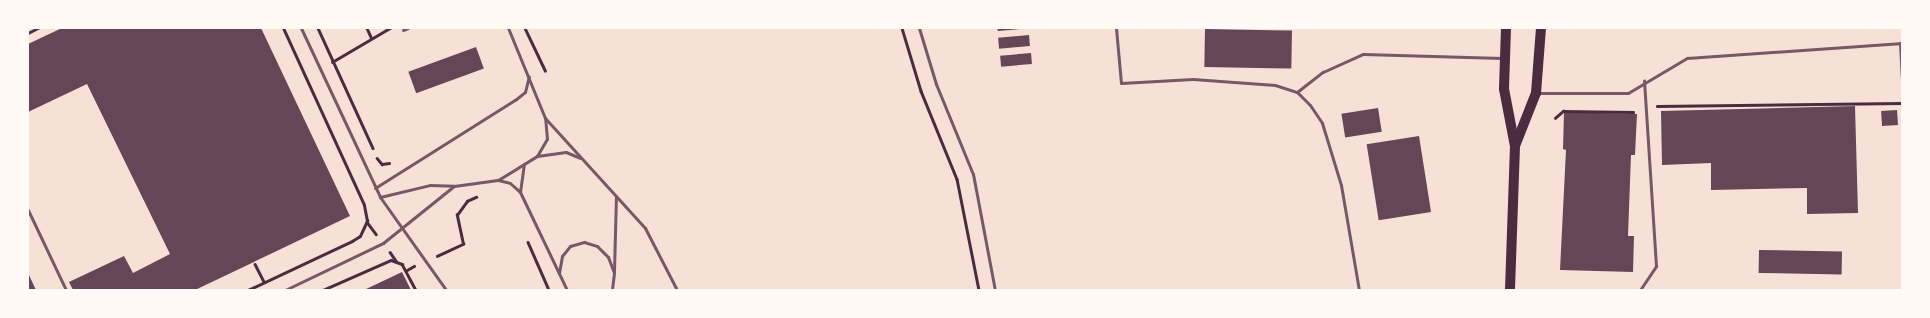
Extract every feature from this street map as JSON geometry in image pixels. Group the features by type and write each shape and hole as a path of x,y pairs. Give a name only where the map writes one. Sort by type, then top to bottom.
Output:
{"main road":[{"path":"1506,28 1504,89 1515,146 1510,290"},
{"path":"1515,146 1536,93 1541,28"}],"lane":[{"path":"301,28 380,198 446,290"},
{"path":"403,30 408,28"},
{"path":"508,28 545,118 547,139 537,156"},
{"path":"919,28 936,84 973,174 995,290"},
{"path":"1116,28 1121,83 1193,79 1275,85 1297,92 1322,123 1341,185 1358,290"},
{"path":"1536,93 1628,93 1644,80 1687,58 1901,43 1902,78"},
{"path":"1297,92 1323,72 1363,54 1505,58"},
{"path":"375,188 515,100 525,92 529,76"},
{"path":"1640,290 1656,266 1647,106 1644,80"},
{"path":"545,118 645,228 677,290"},
{"path":"498,180 537,156 566,152 581,158"},
{"path":"520,192 524,164"},
{"path":"380,198 430,185 454,186 498,180 510,183 520,192 567,290"},
{"path":"285,290 383,243 401,227 454,186"},
{"path":"612,290 614,273 616,196"},
{"path":"28,210 66,290"},
{"path":"559,273 562,256 570,246 584,242 597,246 608,257 614,273"}],"path":[{"path":"28,33 38,28"},
{"path":"248,290 352,241 360,236 367,221 364,205 303,75 283,28"},
{"path":"318,28 379,160 382,164 393,161"},
{"path":"367,28 371,37"},
{"path":"303,75 334,62 371,37 390,28"},
{"path":"525,28 545,70"},
{"path":"902,28 921,91 957,179 979,290"},
{"path":"522,59 536,53"},
{"path":"1554,118 1563,111 1633,112 1647,106 1902,103"},
{"path":"407,270 463,244 457,216 467,201 480,195"},
{"path":"525,236 549,290"},
{"path":"323,290 383,261 396,261 407,270 416,290"},
{"path":"255,264 264,282"}],"building":[{"path":"62,28 261,28 350,216 195,290 73,290 69,282 124,256 133,273 170,254 87,84 28,112 28,44"},
{"path":"997,28 1020,28 1020,29 998,31"},
{"path":"1205,29 1292,31 1291,69 1204,67"},
{"path":"1029,35 1030,46 999,49 998,38"},
{"path":"476,47 484,69 416,93 408,72"},
{"path":"1031,53 1032,64 1001,67 1000,56"},
{"path":"1855,106 1858,213 1807,214 1807,188 1711,190 1711,163 1662,165 1661,111"},
{"path":"1378,108 1382,132 1345,137 1341,114"},
{"path":"1897,110 1898,125 1882,126 1881,111"},
{"path":"1564,112 1637,114 1635,155 1631,155 1628,236 1634,236 1633,272 1560,270 1566,150 1563,149"},
{"path":"1419,136 1431,212 1379,220 1367,144"},
{"path":"1759,250 1842,251 1842,274 1759,273"},
{"path":"402,272 411,290 364,290"},
{"path":"28,273 36,290 28,290"}]}
